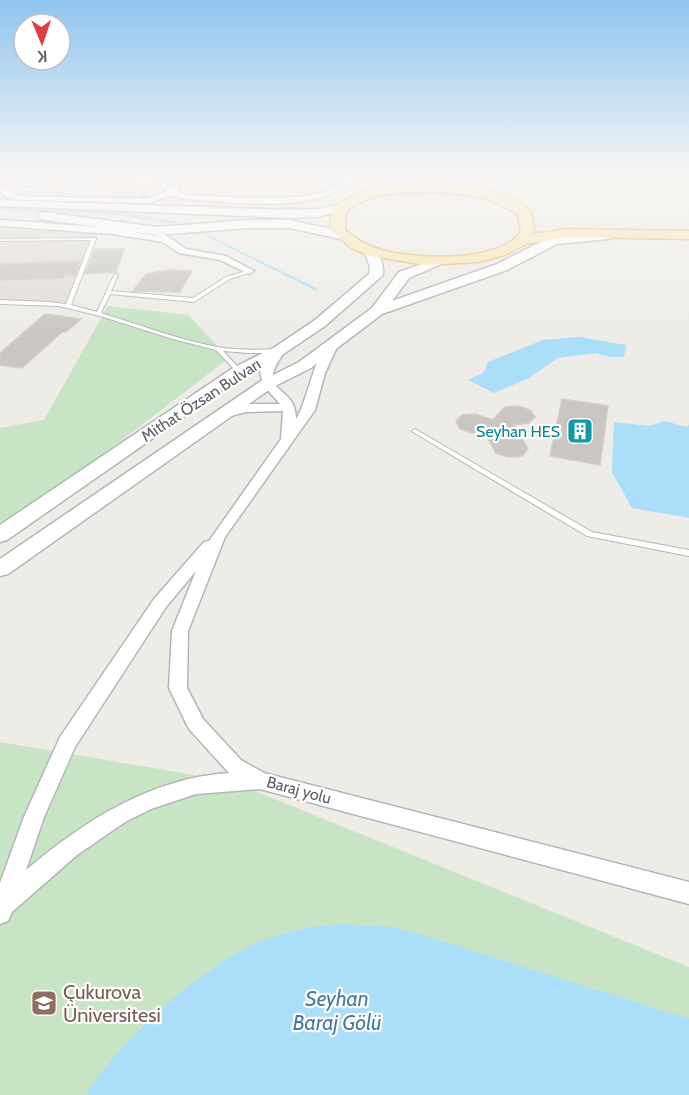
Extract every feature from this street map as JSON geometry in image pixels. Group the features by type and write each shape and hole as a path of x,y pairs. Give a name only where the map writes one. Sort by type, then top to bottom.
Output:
{"main road":[{"path":"117,228 161,235 217,228"},
{"path":"313,228 341,235 370,250 409,259 439,261 481,258 507,249 523,240 566,233 689,235"},
{"path":"338,228 341,235"},
{"path":"523,240 527,228"},
{"path":"377,311 502,267 554,240 650,234"},
{"name":"Mithat Özsan Bulvarı","path":"0,535 239,371 280,350 320,323 376,275 377,267 370,250"},
{"path":"377,311 404,275 439,261"},
{"name":"Mithat Özsan Bulvarı","path":"0,568 267,384 305,365 377,311"}],"street":[{"path":"72,228 161,235 182,250 198,255 223,258 249,271"},
{"name":"Baraj yolu","path":"331,347 319,373 309,410 218,536 180,631 178,688 196,724 234,766 260,780 689,894"},
{"path":"280,350 271,359 266,370 267,384 287,407 291,416 284,446"},
{"path":"223,414 246,408 287,407"},
{"path":"2,910 34,817 67,743 160,603 218,536"},
{"path":"2,910 39,870 140,804 194,785 260,780"}],"lane":[{"path":"0,240 94,239 68,306"},
{"path":"108,292 194,300 228,279 249,271"},
{"path":"98,314 116,275"},
{"path":"0,302 68,306 218,349 261,352 280,350"},
{"path":"218,349 239,371"},
{"path":"415,431 590,534 689,553"}],"shaded area":[{"path":"0,229 97,233 69,303 0,299"}],"green space":[{"path":"108,306 188,315 229,358 92,463 0,524 0,428 44,420"},
{"path":"0,742 230,781 689,967 689,1095 0,1095"}],"water":[{"path":"579,337 626,345 624,357 610,357 596,353 558,358 529,378 494,393 468,380 484,372 488,362 543,340"},
{"path":"664,421 687,427 689,424 689,518 632,508 612,472 614,422 649,426"},
{"name":"Seyhan Baraj Gölü","path":"343,924 390,927 413,932 689,1019 689,1095 86,1095 100,1074 140,1029 187,987 212,969 269,938 321,926"}],"building":[{"path":"95,249 124,249 116,272 85,274"},
{"path":"80,261 75,275 65,275 64,278 0,280 0,264"},
{"path":"169,270 192,271 180,292 133,291 146,274"},
{"path":"45,314 81,319 66,332 62,332 22,368 0,365 0,353"},
{"name":"Seyhan HES","path":"562,399 608,406 600,465 550,456"},
{"path":"518,406 530,410 535,417 529,423 514,425 528,449 522,456 509,457 496,453 484,432 472,433 460,429 456,421 462,415 475,414 493,420 505,407"}],"waterway":[{"path":"208,236 307,285"},
{"path":"304,283 315,289"}],"place":[{"name":"Seyhan HES","path":"580,431"},
{"name":"Çukurova Üniversitesi","path":"44,1003"}]}
